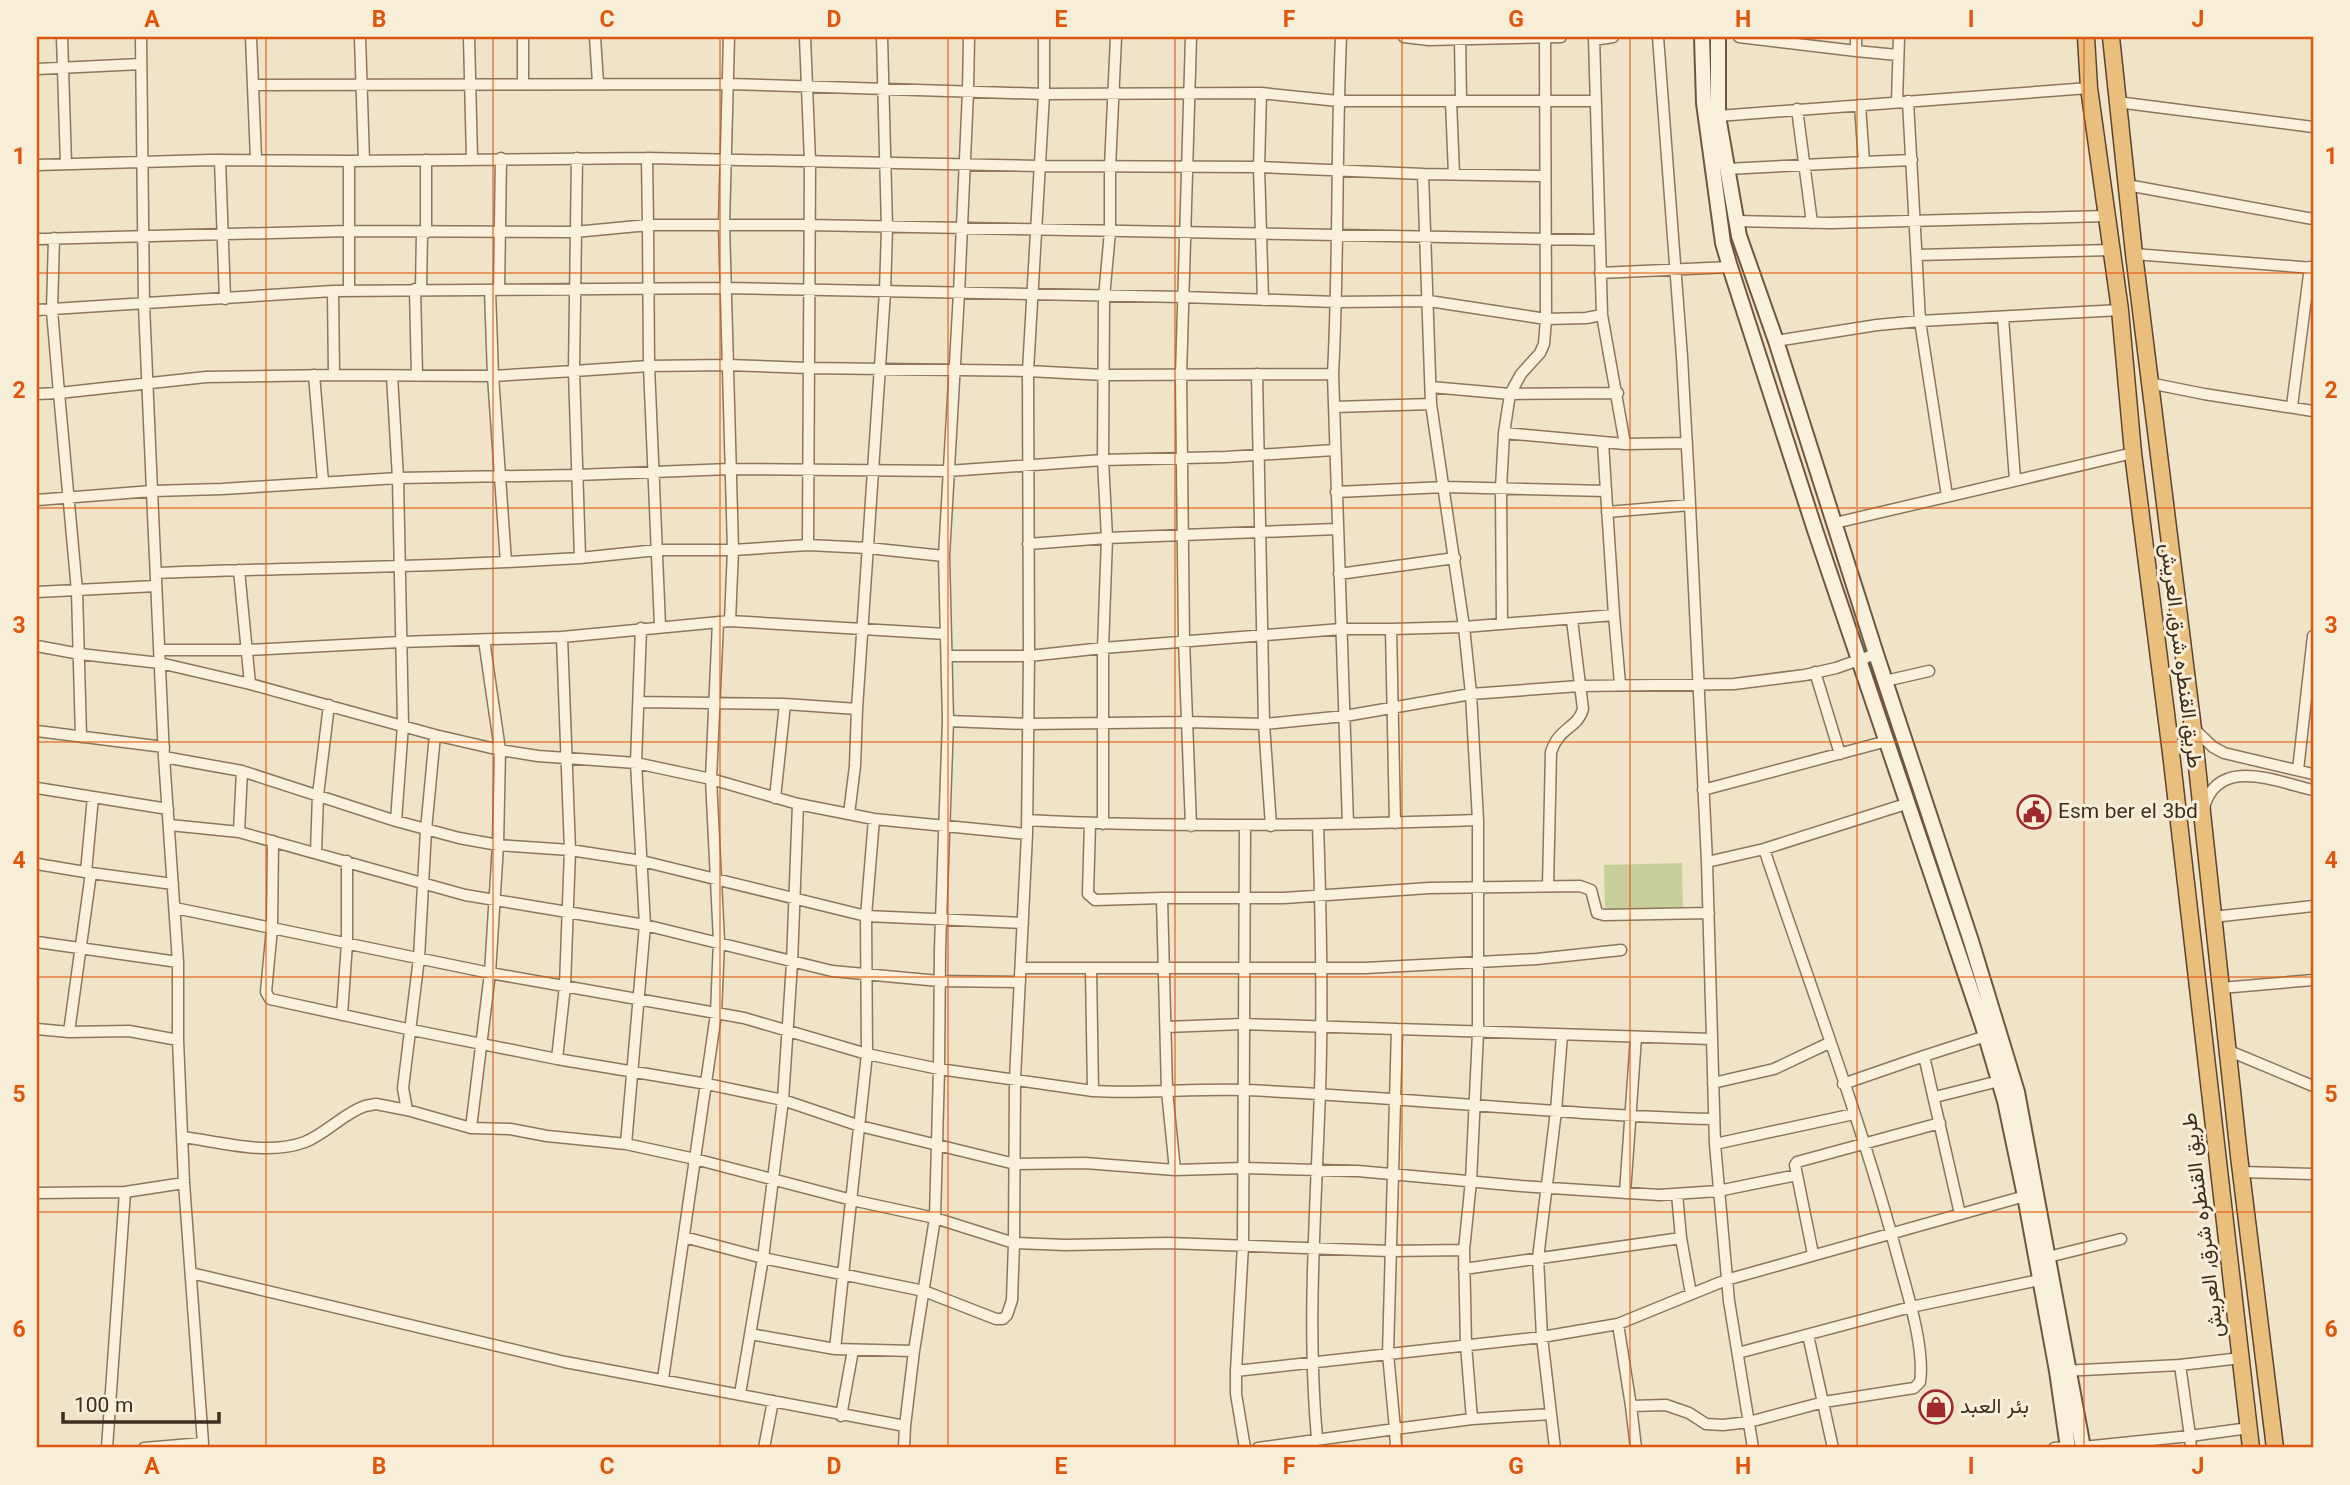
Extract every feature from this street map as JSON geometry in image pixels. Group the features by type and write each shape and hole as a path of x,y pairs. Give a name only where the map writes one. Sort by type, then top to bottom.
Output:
{"highway":[{"name":"طريق القنطره شرق, العريش","path":"2086,37 2089,88 2120,310 2133,453 2176,794 2251,1448"},
{"name":"طريق القنطره شرق, العريش","path":"2111,37 2134,254 2193,729 2227,1050 2275,1448"}],"main road":[{"path":"1694,37 1721,231 1730,267 1986,1036 2026,1172 2048,1257 2071,1448"},
{"path":"1702,37 1704,103"},
{"path":"1717,37 1718,116 1739,236 1776,341 2017,1092 2026,1172 2025,1196 2039,1280 2062,1371"},
{"path":"1956,947 1971,942"}],"street":[{"path":"62,37 66,164"},
{"path":"141,37 144,305 156,586 178,962 178,1040 184,1183 203,1446 144,1448"},
{"path":"251,37 256,159"},
{"path":"360,37 364,161"},
{"path":"469,37 472,159"},
{"path":"523,37 523,83"},
{"path":"595,37 598,83"},
{"path":"663,1379 716,1014 719,942 711,779 715,703 733,550 724,225 729,37"},
{"path":"805,37 810,161 808,545"},
{"path":"849,814 855,766 856,709 885,292 887,228 882,37"},
{"path":"904,1448 914,1351 935,1218 940,919 948,721 944,556 959,293 969,37"},
{"path":"684,1237 762,1258 924,1291 984,1315 1003,1319 1012,1300 1015,1079 1027,834 1028,371 1044,94 1044,37"},
{"path":"1102,824 1107,538 1103,460 1104,297 1110,232 1116,37"},
{"path":"1191,37 1181,376 1184,641 1191,826"},
{"path":"1340,37 1337,302 1333,374 1348,824"},
{"path":"1404,37 1429,40 1561,37"},
{"path":"1502,624 1501,488 1504,433 1510,394 1521,374 1540,353 1544,344 1546,319 1545,37"},
{"path":"1613,37 1594,38 1594,101 1602,315 1625,444"},
{"path":"1658,37 1687,443 1709,913 1713,1119 1727,1280 1753,1448"},
{"path":"1739,37 1897,55"},
{"path":"1856,37 1856,51"},
{"path":"1899,37 1897,55 1912,160 1920,321 1947,496"},
{"path":"1454,174 1460,38"},
{"path":"37,69 141,64"},
{"path":"253,85 729,83 1044,94 1261,93 1338,101 1594,101"},
{"path":"1718,116 2089,88"},
{"path":"1261,93 1259,167 1263,300"},
{"path":"2117,102 2313,127"},
{"path":"1860,105 1864,162"},
{"path":"1797,109 1812,223"},
{"path":"501,158 493,376 506,562"},
{"path":"577,158 574,371 580,558"},
{"path":"37,165 256,159 364,161 647,158 1039,166 1259,167 1545,176"},
{"path":"647,158 649,366 660,626"},
{"path":"219,160 225,299"},
{"path":"417,376 418,289 424,233 426,160"},
{"path":"1726,169 1912,160"},
{"path":"349,161 349,291"},
{"path":"1423,174 1431,404 1464,627 1471,694 1478,820 1478,1033 1471,1181 1464,1250 1466,1345 1472,1419"},
{"path":"2127,185 2313,219"},
{"path":"1736,221 1812,223 2107,216"},
{"path":"37,239 348,231 575,232 648,225 808,225 1599,240"},
{"path":"54,239 52,311 77,591 81,737"},
{"path":"1917,256 2112,250"},
{"path":"2134,254 2312,267 2292,406"},
{"path":"1600,272 1730,267"},
{"path":"37,310 333,291 727,288 1429,302 1546,319 1602,315"},
{"path":"333,291 334,376"},
{"path":"1776,341 1920,321 2120,310"},
{"path":"2003,317 2015,480"},
{"path":"37,394 227,376 493,376 649,366 955,369 1104,376 1333,374"},
{"path":"1256,374 1264,724 1270,826"},
{"path":"314,375 323,482"},
{"path":"392,376 398,478 403,725 396,821"},
{"path":"2149,383 2313,411"},
{"path":"1431,387 1510,394 1618,393"},
{"path":"1334,407 1431,404"},
{"path":"1504,433 1625,444 1687,443"},
{"path":"1604,442 1620,684"},
{"path":"37,500 398,478 730,469 948,471 1103,460 1334,450"},
{"path":"1835,523 2133,453"},
{"path":"1336,492 1445,487 1606,491"},
{"path":"1608,512 1690,506"},
{"path":"1028,544 1184,534 1337,529"},
{"path":"156,573 239,569 398,568 580,558 657,550 733,550 808,545 944,556"},
{"path":"1339,574 1455,558"},
{"path":"239,569 250,684"},
{"path":"37,592 156,586"},
{"path":"948,656 1029,656 1341,629 1464,627 1614,615"},
{"path":"1548,886 1551,752 1557,737 1582,715 1583,702 1578,686 1572,620"},
{"path":"159,650 248,650 562,637 724,621 946,634"},
{"path":"626,1144 645,925 636,764 641,628"},
{"path":"1391,629 1395,823"},
{"path":"2298,770 2313,636"},
{"path":"557,1059 565,986 570,850 562,637"},
{"path":"471,1128 490,973 498,845 500,750 484,640"},
{"path":"37,646 160,663 250,684 435,736 500,750 636,764 711,779 798,804 874,819 1027,834"},
{"path":"948,721 1028,724 1264,724 1345,716 1471,694 1620,684 1699,686 1745,682 1815,672 1876,654"},
{"path":"1885,681 1929,671"},
{"path":"1815,672 1840,754"},
{"path":"640,702 785,704 856,709"},
{"path":"775,798 785,704"},
{"path":"316,852 318,795 329,705"},
{"path":"2193,729 2224,753 2313,774"},
{"path":"37,731 164,752 242,772 426,830 498,845 570,850 642,860 866,916 1023,923"},
{"path":"407,1111 403,1088 419,958 426,830 435,736"},
{"path":"1703,790 1887,741"},
{"path":"239,832 242,772"},
{"path":"2202,816 2211,791 2225,778 2238,775 2313,790"},
{"path":"37,788 168,809"},
{"path":"69,1032 82,950 93,797"},
{"path":"1707,862 1764,849 1909,803"},
{"path":"740,1394 783,1100 798,804"},
{"path":"835,1349 867,1054 866,916 874,819"},
{"path":"1027,820 1102,824 1270,826 1478,820"},
{"path":"1090,823 1088,888 1095,900 1244,898 1429,888 1548,886 1588,888 1597,913 1604,915 1709,913"},
{"path":"170,825 239,832 496,901 568,910 645,925 792,962 866,976 939,981 1020,982"},
{"path":"1318,825 1321,1026 1315,1170 1313,1363 1318,1445"},
{"path":"1245,826 1243,1245 1236,1371 1236,1394 1245,1448"},
{"path":"273,841 272,928 267,983 270,999 480,1044 783,1100 860,1126 1015,1164 1086,1163 1175,1170 1315,1170 1625,1193 1677,1194 1718,1191 1797,1175"},
{"path":"1631,1406 1666,1405 1713,1426 1749,1422 1824,1402 1914,1388 1921,1377 1911,1307 1891,1233 1854,1114 1764,849"},
{"path":"342,1015 347,943 347,861"},
{"path":"37,864 173,884"},
{"path":"1162,898 1167,1091 1175,1170"},
{"path":"2213,917 2313,906"},
{"path":"175,908 490,973 744,1018 867,1054 939,1069 1093,1091 1127,1093 1245,1090 1397,1098 1631,1117 1713,1119"},
{"path":"37,942 178,962"},
{"path":"1021,968 1320,968 1478,963 1621,950"},
{"path":"1091,968 1093,1091"},
{"path":"2221,988 2313,980"},
{"path":"1166,1027 1243,1024 1712,1039"},
{"path":"37,1029 69,1032 128,1031 178,1040"},
{"path":"1396,1448 1388,1354 1397,1029"},
{"path":"1555,1448 1542,1337 1538,1258 1556,1111 1562,1035"},
{"path":"1843,1084 1986,1036"},
{"path":"1625,1193 1636,1037"},
{"path":"1713,1083 1774,1069 1829,1043"},
{"path":"2227,1050 2313,1086"},
{"path":"1924,1056 1960,1214"},
{"path":"1935,1097 2000,1082"},
{"path":"183,1137 261,1148 286,1147 305,1142 365,1106 376,1104 471,1128 510,1129 547,1136 626,1144 695,1159 852,1200 935,1218 1014,1243 1243,1245 1390,1251 1464,1250"},
{"path":"1715,1144 1854,1114"},
{"path":"1813,1254 1795,1165 1798,1161 1940,1123"},
{"path":"2241,1172 2313,1174"},
{"path":"37,1193 125,1192 184,1183"},
{"path":"107,1448 125,1192"},
{"path":"1677,1194 1681,1238 1692,1294"},
{"path":"1236,1371 1542,1337 1618,1324 1727,1280 2025,1196"},
{"path":"1464,1269 1681,1238"},
{"path":"2048,1257 2121,1240"},
{"path":"191,1273 565,1362 905,1426"},
{"path":"1738,1353 1911,1307 2039,1280"},
{"path":"1618,1324 1636,1448"},
{"path":"750,1334 835,1349 914,1351"},
{"path":"1808,1335 1833,1448"},
{"path":"842,1416 853,1350"},
{"path":"2062,1371 2180,1365 2241,1358"},
{"path":"2180,1365 2192,1448"},
{"path":"764,1448 773,1401"},
{"path":"1258,1448 1318,1445 1395,1429 1472,1419 1550,1414"},
{"path":"2071,1448 2249,1428"}],"green space":[{"path":"1682,863 1683,910 1605,911 1604,865"}],"place":[{"name":"Esm ber el 3bd","path":"2034,812"},
{"name":"بئر العبد","path":"1936,1407"}]}
